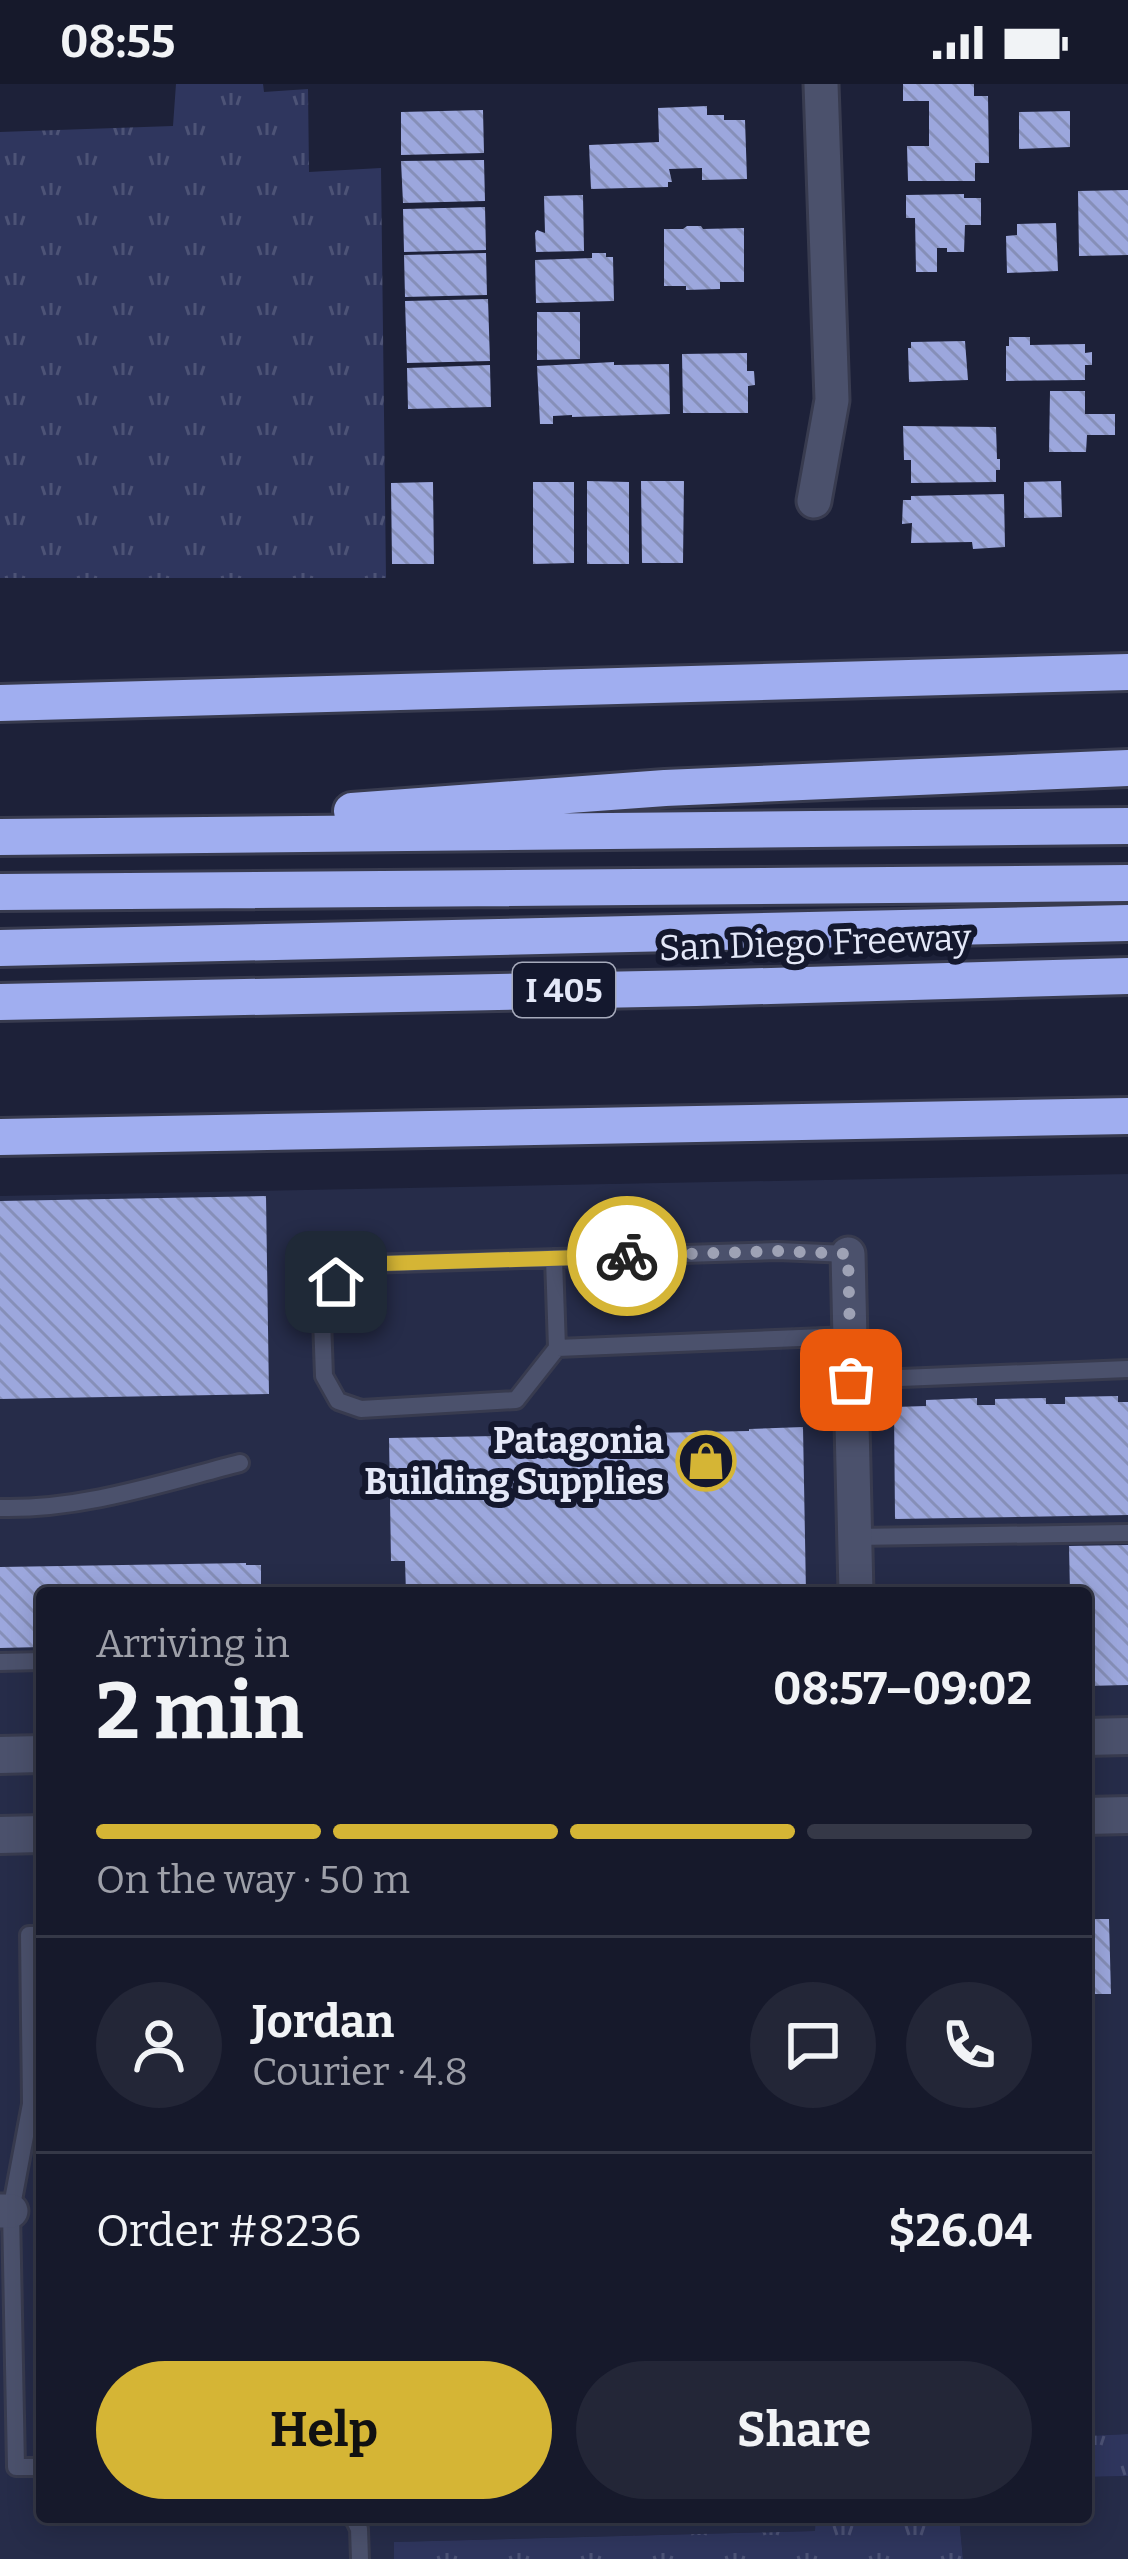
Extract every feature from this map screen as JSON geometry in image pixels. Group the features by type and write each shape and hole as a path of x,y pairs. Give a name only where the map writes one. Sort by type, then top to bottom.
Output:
{"highway":[{"path":"0,703 1128,672"},
{"path":"13,837 665,788 1128,768"},
{"path":"13,837 1128,826"},
{"path":"0,892 1128,883"},
{"path":"0,948 1128,923"},
{"name":"San Diego Freeway","path":"0,1002 1128,976"},
{"path":"0,1137 1128,1116"}],"main road":[{"path":"1092,1737 1128,1736"},
{"path":"0,1755 36,1754"},
{"path":"1092,1816 1128,1815"},
{"path":"0,1835 36,1834"}],"street":[{"path":"814,501 832,400 821,84"},
{"path":"848,1254 856,1587"}],"lane":[{"path":"554,1258 557,1348 516,1400 361,1409 338,1401 324,1376 322,1319 336,1282 367,1264 554,1258 777,1251 848,1254"},
{"path":"557,1348 850,1336"},
{"path":"851,1380 1128,1369"},
{"path":"0,1508 106,1498 240,1463"},
{"path":"855,1538 1128,1533"},
{"path":"0,1662 36,1661"},
{"path":"36,1935 29,1935 31,2104 5,2211 16,2467 36,2467"},
{"path":"356,2523 360,2559"}],"shaded area":[{"path":"1128,1174 1128,2434 1092,2436 1092,1587 36,1587 36,2523 816,2523 816,2531 395,2542 394,2559 0,2559 0,1196"},
{"path":"1128,2476 1128,2559 963,2559 960,2523 1092,2523 1092,2477"}],"green space":[{"path":"176,84 263,84 264,92 308,89 309,172 381,168 386,578 0,578 0,132 173,126"},
{"path":"1128,2434 1128,2476 1092,2477 1092,2436"},
{"path":"816,2523 960,2523 963,2559 394,2559 394,2542 815,2531"}],"building":[{"path":"903,84 974,84 974,96 988,96 989,163 975,163 975,181 908,181 907,146 929,146 929,101 903,101"},
{"path":"707,106 707,115 745,120 747,179 702,180 702,168 669,169 672,182 668,187 591,189 589,145 659,142 658,108"},
{"path":"483,110 484,153 401,155 401,112"},
{"path":"1070,111 1070,147 1019,149 1019,112"},
{"path":"484,160 485,201 403,203 401,161"},
{"path":"1128,190 1128,255 1079,256 1078,191"},
{"path":"964,194 964,198 981,198 981,225 965,225 964,252 937,248 937,272 916,272 915,218 906,218 906,195"},
{"path":"583,195 584,251 536,252 535,233 545,233 544,196"},
{"path":"485,207 486,250 404,252 403,209"},
{"path":"1056,223 1058,271 1007,273 1006,236 1017,235 1017,224"},
{"path":"744,228 744,282 720,282 720,289 664,286 664,229"},
{"path":"486,253 487,295 405,297 404,255"},
{"path":"592,253 613,257 614,301 536,303 535,260 592,258"},
{"path":"488,299 490,361 407,363 405,301"},
{"path":"537,312 580,312 580,359 537,360"},
{"path":"1009,337 1030,337 1030,345 1085,344 1085,353 1092,352 1092,365 1085,365 1085,380 1006,381"},
{"path":"965,341 968,380 909,382 911,342"},
{"path":"747,353 747,371 754,371 755,385 748,386 748,413 683,413 682,354"},
{"path":"669,364 670,414 553,416 553,424 540,424 537,366"},
{"path":"490,365 491,407 408,409 407,368"},
{"path":"1050,391 1085,391 1085,414 1115,414 1115,435 1087,435 1086,452 1049,452"},
{"path":"903,426 996,427 1000,470 996,470 996,482 911,483 911,460 904,460"},
{"path":"587,481 629,482 629,564 587,564"},
{"path":"641,481 684,481 683,563 642,563"},
{"path":"1061,481 1062,517 1024,518 1024,482"},
{"path":"433,482 434,564 392,564 391,483"},
{"path":"533,482 574,482 574,563 533,564"},
{"path":"1004,494 1005,547 911,543 912,523 902,524 903,500 911,496"},
{"path":"266,1196 269,1394 0,1399 0,1201"},
{"path":"1118,1396 1118,1402 1128,1402 1128,1515 895,1519 894,1407 926,1406 926,1400 977,1398 977,1405 995,1405 995,1399 1046,1398 1046,1404 1065,1404 1065,1397"},
{"path":"803,1427 806,1587 406,1587 405,1561 391,1561 389,1438"},
{"path":"1128,1545 1128,1685 1092,1686 1092,1587 1070,1587 1069,1546"},
{"path":"246,1563 261,1565 261,1587 36,1587 36,1647 0,1648 0,1567"},
{"path":"1092,1912 1095,1919 1109,1919 1111,1994 1092,1994"}],"way so far":[{"path":"627,1256 777,1251 848,1254 851,1380"}],"place":[{"name":"Patagonia Building Supplies","path":"706,1461"}],"route":[{"path":"336,1282 367,1264 627,1256"}]}
